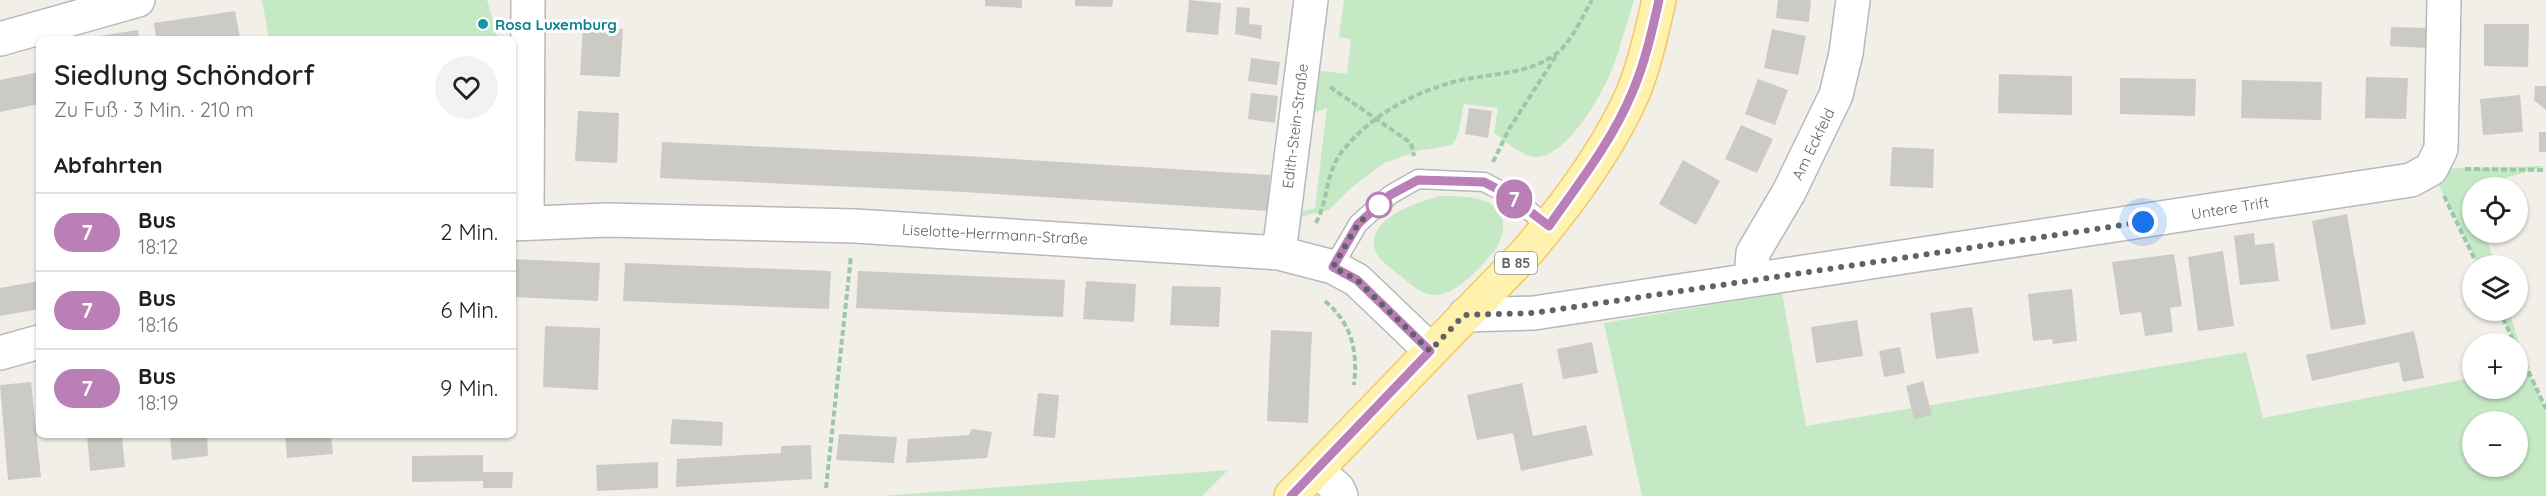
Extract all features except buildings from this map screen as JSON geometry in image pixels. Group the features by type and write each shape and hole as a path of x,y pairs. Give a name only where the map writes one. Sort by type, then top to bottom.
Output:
{"main road":[{"name":"B 85","path":"1291,496 1464,315 1527,253 1549,226 1597,157 1632,94 1645,58 1659,0"}],"street":[{"path":"0,39 138,0"},
{"path":"520,224 528,0"},
{"name":"Edith-Stein-Straße","path":"1278,253 1311,0"},
{"name":"Am Eckfeld","path":"1751,279 1753,253 1794,183 1836,95 1846,53 1853,0"},
{"path":"2431,169 2441,149 2444,0"},
{"name":"Untere Trift","path":"1464,315 1534,313 2410,180 2431,169"},
{"name":"Liselotte-Herrmann-Straße","path":"520,224 664,220 855,226 1278,253 1333,267 1357,280 1430,351"},
{"path":"0,353 36,343"},
{"path":"1317,470 1338,489 1341,496"}],"lane":[{"path":"1333,267 1358,224 1390,195 1418,180 1484,182 1507,194 1549,226"}],"path":[{"path":"1484,182 1509,129 1592,0"},
{"path":"1312,234 1322,212 1332,166 1345,147 1376,120 1424,92 1457,81 1533,67 1558,52"},
{"path":"1300,78 1335,88 1376,120 1412,143 1414,153"},
{"path":"2473,255 2431,169 2546,170"},
{"path":"826,488 855,226"},
{"path":"1321,298 1345,322 1354,340 1357,363 1354,388"},
{"path":"2528,371 2546,409"}],"green space":[{"path":"262,0 487,0 497,36 268,36"},
{"path":"1344,0 1634,0 1613,67 1601,92 1573,134 1550,153 1538,157 1527,155 1494,133 1498,108 1464,104 1458,135 1452,145 1417,151 1384,163 1351,188 1329,210 1294,218 1295,214 1315,208 1327,108 1307,115 1314,70 1347,74 1351,39 1339,37"},
{"path":"2546,166 2508,177 2462,177 2462,232 2431,169"},
{"path":"1440,196 1469,197 1489,203 1501,215 1503,228 1497,247 1477,270 1454,289 1433,295 1414,287 1384,262 1376,252 1374,241 1377,230 1395,214 1419,202"},
{"path":"2467,243 2488,243 2492,255 2473,255"},
{"path":"1782,293 1806,426 2246,352 2263,418 2462,380 2462,399 2528,399 2528,369 2546,409 2546,496 1642,496 1604,323"},
{"path":"2504,321 2512,321 2516,333 2510,333"},
{"path":"1228,470 1202,496 882,496"}],"bus line":[{"name":"7","path":"1291,496 1430,351 1357,280 1333,267 1358,224 1390,195 1418,180 1484,182 1507,194 1549,226 1597,157 1632,94 1645,58 1659,0"}],"place":[{"name":"Rosa Luxemburg","path":"483,24"}],"route":[{"path":"1379,205 1358,224 1333,267 1357,280 1430,351 1464,315 1534,313 2143,222"}]}
